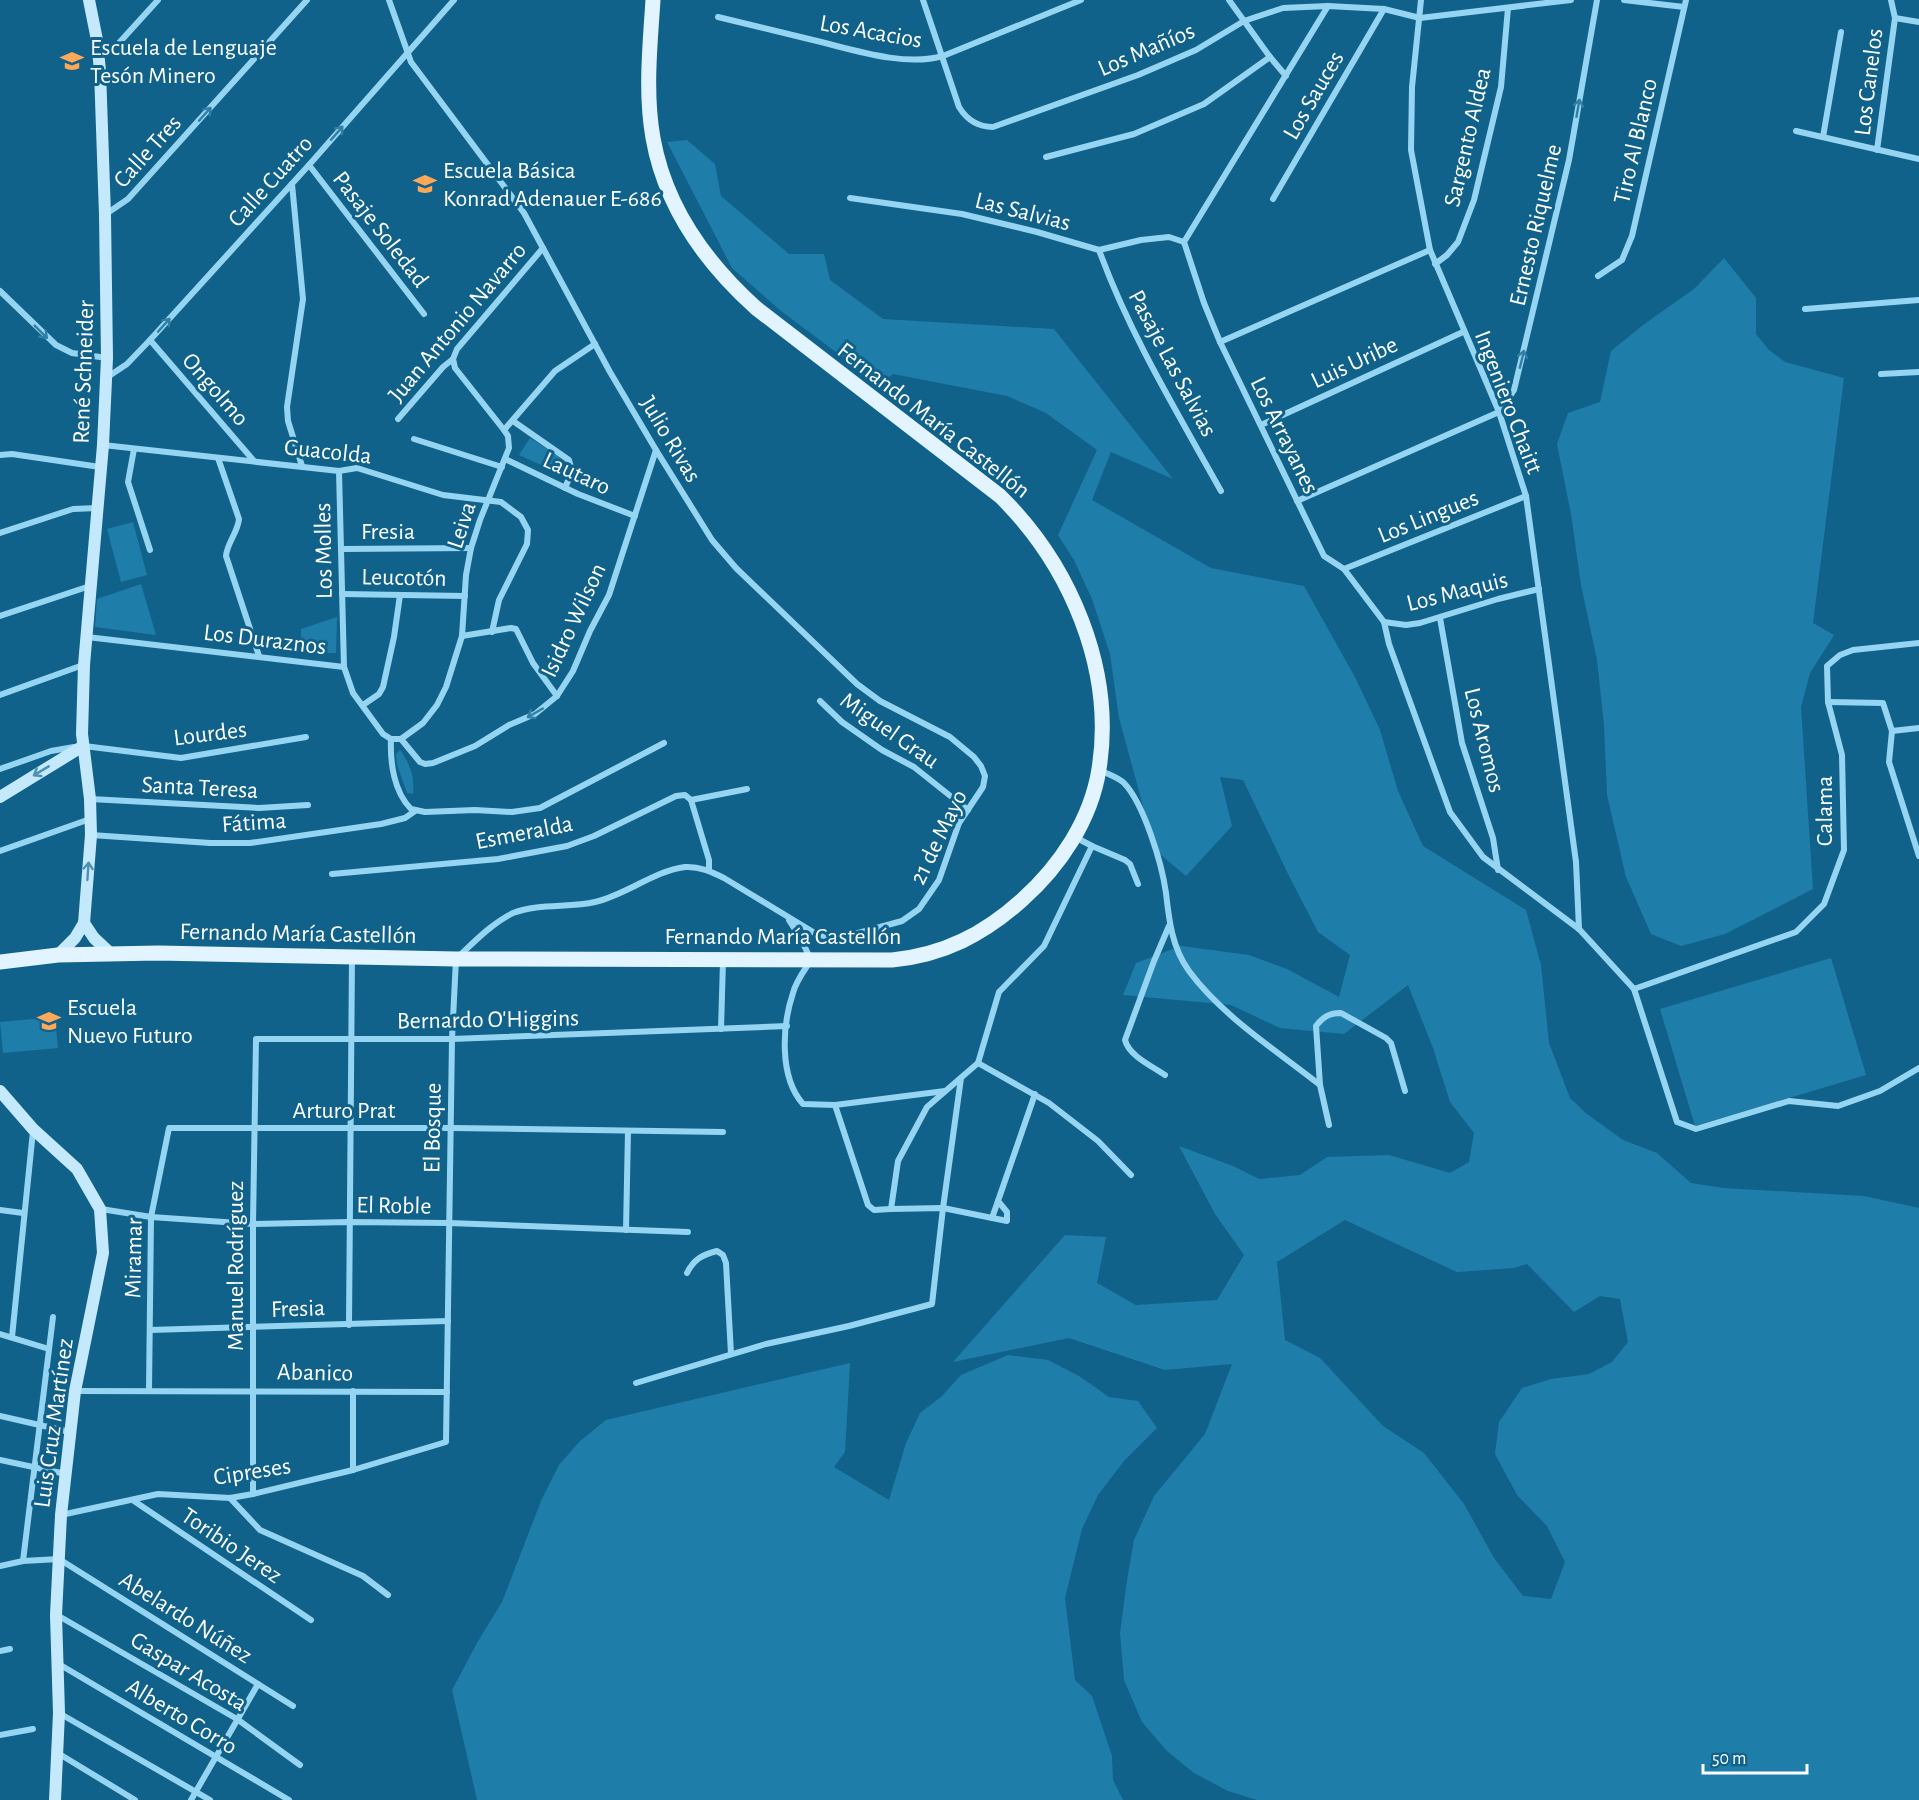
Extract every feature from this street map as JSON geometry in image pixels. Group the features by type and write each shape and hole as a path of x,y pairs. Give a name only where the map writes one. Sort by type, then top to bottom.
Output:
{"main road":[{"name":"René Schneider","path":"84,923 91,835 90,799 83,746 84,665 103,445 106,378 105,214 99,53 89,0"},
{"name":"Fernando María Castellón","path":"0,962 58,954 110,953 456,958 877,961 907,959 963,942 996,921 1027,895 1054,866 1074,837 1090,802 1099,770 1101,714 1092,653 1068,589 1033,532 1019,515 984,483 756,308 720,272 682,220 669,194 653,137 649,79 653,0"},
{"path":"0,797 83,746"},
{"path":"58,954 75,938 84,923 94,938 110,953"},
{"name":"Luis Cruz Martínez","path":"0,1091 33,1129 77,1169 100,1209 103,1253 75,1391 61,1515 56,1614 58,1713 55,1800"}],"street":[{"path":"99,53 118,44 158,0"},
{"name":"Calle Tres","path":"105,214 128,199 307,0"},
{"name":"Julio Rivas","path":"389,0 406,54 422,80 524,213 595,344 656,450 712,540 736,568 857,684 880,701 950,737 969,752 983,770"},
{"name":"Calle Cuatro","path":"106,378 127,364 150,340 309,165 454,0"},
{"name":"Los Mañíos","path":"923,0 956,100 963,114 974,123 993,127 1138,75 1196,50 1244,21 1283,8 1328,6 1384,9 1420,18 1571,0"},
{"name":"Los Acacios","path":"718,17 880,55 918,60 943,57 1081,0"},
{"path":"1229,0 1286,76"},
{"name":"Ingeniero Chaitt","path":"1421,0 1412,87 1411,150 1430,250 1498,412 1526,496 1576,862 1579,929"},
{"name":"Ernesto Riquelme","path":"1498,412 1514,390 1534,307 1569,160 1597,0"},
{"path":"1624,0 1685,4"},
{"name":"Los Canelos","path":"1877,150 1895,18 1891,0"},
{"name":"Tiro Al Blanco","path":"1598,276 1622,260 1632,236 1685,4"},
{"path":"1184,242 1328,6"},
{"name":"Sargento Aldea","path":"1435,264 1448,255 1458,242 1474,200 1501,87 1508,8"},
{"name":"Los Sauces","path":"1273,199 1384,9"},
{"name":"Los Canelos","path":"1895,18 1919,22"},
{"path":"1823,137 1840,32"},
{"path":"1046,157 1134,134 1204,104 1270,57"},
{"path":"1796,130 1919,159"},
{"name":"Pasaje Soledad","path":"309,165 424,314"},
{"path":"292,184 303,300 287,407 288,421 302,466"},
{"name":"Las Salvias","path":"850,198 962,214 1099,250 1141,240 1169,237 1184,242"},
{"name":"Los Arrayanes","path":"1184,242 1204,303 1220,342 1323,556 1344,569 1384,622 1389,644 1450,812 1483,857 1579,929 1634,989"},
{"name":"Juan Antonio Navarro","path":"398,419 442,368 453,359 457,349 543,248"},
{"name":"Pasaje Las Salvias","path":"1099,250 1113,289 1147,360 1155,370 1221,490"},
{"path":"1220,342 1430,250"},
{"path":"0,291 56,345 72,354 106,358"},
{"path":"1805,309 1919,300"},
{"name":"Luis Uribe","path":"1260,425 1463,332"},
{"name":"Ongolmo","path":"150,340 255,461"},
{"path":"453,359 455,369 504,430 555,371 595,344"},
{"path":"1881,374 1919,372"},
{"path":"1297,501 1498,412"},
{"path":"513,421 569,460 572,471 565,488"},
{"name":"Leiva","path":"401,739 423,723 437,705 446,687 462,636 466,575 471,548 488,499 506,459 509,443 504,430"},
{"path":"414,439 502,468"},
{"name":"Guacolda","path":"103,445 339,471 357,468 443,495 461,499 488,499 501,502 515,511 526,525 529,535 527,544 499,600 492,632"},
{"path":"134,448 128,482 150,550"},
{"name":"Isidro Wilson","path":"401,739 420,762 433,763 475,746 509,725 535,714 557,696 573,671 609,595 656,450"},
{"path":"0,455 12,454 100,467"},
{"path":"218,458 239,522 226,550 226,556 259,656"},
{"name":"Lautaro","path":"506,459 565,488 635,516"},
{"name":"Los Molles","path":"339,471 344,667"},
{"name":"Los Lingues","path":"1344,569 1526,496"},
{"path":"0,533 73,509 97,507"},
{"name":"Fresia","path":"341,549 471,548"},
{"path":"0,616 91,586"},
{"name":"Los Maquis","path":"1384,622 1406,625 1440,618 1498,599 1539,589"},
{"name":"Leucotón","path":"342,594 465,596"},
{"path":"363,705 379,694 383,687 393,646 400,595"},
{"name":"Los Aromos","path":"1440,618 1462,743 1493,838 1498,870"},
{"path":"462,636 516,629 533,663 557,696"},
{"name":"Los Duraznos","path":"86,637 344,667 349,685 383,734 391,740"},
{"name":"Calama","path":"1634,989 1796,932 1824,904 1844,850 1842,755 1828,702 1827,666 1840,655 1853,650 1919,644"},
{"path":"0,694 84,665"},
{"name":"Miguel Grau","path":"820,701 842,722 882,750 914,766 968,810"},
{"path":"1828,702 1883,703 1892,731 1889,762 1919,856"},
{"path":"1892,731 1919,728"},
{"name":"Lourdes","path":"0,769 51,751 83,746 181,758 306,737"},
{"path":"401,739 391,740 391,761 400,793 415,811 512,812 540,808 664,743"},
{"name":"21 de Mayo","path":"456,958 498,923 513,914 534,908 580,905 607,899 681,868 698,868 709,871 811,932 830,938 879,929 912,916 925,903 939,880 953,837 983,787 983,770"},
{"path":"1099,770 1122,781 1144,815 1166,891 1169,926 1189,971 1231,1016 1320,1085"},
{"name":"Esmeralda","path":"332,874 498,859 555,848 594,836 669,798 685,795 691,800 747,789"},
{"name":"Santa Teresa","path":"90,799 259,808 308,805"},
{"path":"691,800 709,860 709,871"},
{"name":"Fátima","path":"91,835 210,843 250,843 381,825 405,818 415,811"},
{"path":"0,851 90,818"},
{"path":"1074,837 1125,860 1130,864 1138,884"},
{"path":"891,1209 898,1161 927,1107 978,1063 999,992 1044,946 1092,846"},
{"path":"787,916 811,960 792,993 787,1026 785,1056 794,1095 803,1104 835,1106 946,1091"},
{"path":"1165,1075 1132,1053 1127,1048 1125,1040 1169,926"},
{"path":"349,1324 351,957"},
{"name":"El Bosque","path":"446,1442 452,1040 456,958"},
{"path":"721,1029 723,960"},
{"path":"1634,989 1677,1122 1696,1129 1789,1101 1838,1106 1881,1091 1919,1068"},
{"path":"1329,1125 1320,1085 1316,1026 1322,1018 1333,1013 1341,1013 1391,1043 1405,1091"},
{"name":"Bernardo O'Higgins","path":"256,1039 452,1040 787,1026"},
{"name":"Manuel Rodríguez","path":"253,1494 256,1039"},
{"path":"978,1063 1035,1094 1098,1141 1131,1175"},
{"path":"636,1383 766,1344 849,1326 932,1304 961,1078"},
{"path":"992,1218 1035,1094"},
{"path":"835,1106 868,1204 874,1210 943,1208 1007,1221 1007,1212 998,1201"},
{"name":"Arturo Prat","path":"169,1128 451,1128 723,1132"},
{"name":"Miramar","path":"149,1391 151,1217 169,1128"},
{"path":"12,1336 33,1129"},
{"path":"626,1230 628,1131"},
{"name":"El Roble","path":"100,1209 151,1217 253,1224 449,1223 688,1232"},
{"path":"0,1210 23,1213"},
{"path":"687,1273 698,1257 717,1251 723,1255 726,1263 731,1354"},
{"path":"23,1561 53,1317"},
{"name":"Fresia","path":"150,1330 448,1321"},
{"path":"0,1334 49,1349"},
{"name":"Abanico","path":"75,1391 447,1392"},
{"path":"353,1391 353,1470"},
{"path":"0,1416 70,1432"},
{"name":"Cipreses","path":"61,1515 158,1494 230,1498 253,1494 353,1470 446,1442"},
{"path":"0,1460 66,1474"},
{"path":"230,1498 260,1530 363,1576 388,1596"},
{"name":"Toribio Jerez","path":"134,1501 311,1620"},
{"path":"0,1566 23,1561 59,1559"},
{"name":"Abelardo Núñez","path":"59,1559 293,1706"},
{"name":"Gaspar Acosta","path":"56,1614 237,1719 300,1765"},
{"path":"0,1651 10,1649"},
{"name":"Alberto Corro","path":"57,1663 289,1800"},
{"path":"191,1800 258,1684"},
{"path":"58,1713 210,1800"},
{"path":"0,1735 33,1729"},
{"path":"56,1752 135,1800"}],"shaded area":[{"path":"687,140 715,164 721,196 789,254 824,254 830,280 883,319 1054,329 1173,479 1111,452 1092,500 1211,568 1304,586 1356,679 1380,730 1398,791 1423,846 1526,910 1541,965 1549,1043 1570,1098 1587,1114 1623,1140 1657,1153 1691,1183 1723,1188 1864,1196 1919,1208 1919,1800 1257,1800 1228,1791 1194,1773 1167,1751 1142,1722 1124,1680 1120,1633 1134,1540 1154,1496 1205,1434 1232,1364 1165,1370 1069,1338 953,1362 1065,1235 1106,1237 1097,1283 1136,1305 1217,1300 1244,1255 1215,1214 1179,1146 1233,1166 1259,1179 1300,1175 1327,1157 1389,1155 1450,1173 1469,1162 1474,1133 1450,1102 1433,1048 1408,985 1344,1034 1280,1028 1231,1005 1123,995 1136,963 1181,946 1249,955 1287,969 1339,997 1350,955 1318,932 1243,780 1220,777 1232,826 1186,876 1155,850 1119,718 1110,654 1092,599 1074,560 1058,535 1097,450 1046,413 1007,396 893,374 882,383 868,376 781,311 732,268 667,142","holes":["1345,1220 1457,1272 1514,1268 1527,1264 1574,1312 1600,1296 1620,1299 1628,1342 1612,1362 1589,1374 1551,1379 1522,1388 1499,1422 1495,1454 1517,1495 1547,1526 1565,1562 1551,1599 1523,1596 1494,1558 1464,1504 1424,1453 1383,1426 1320,1358 1285,1340 1277,1262"]},
{"path":"1724,258 1756,298 1756,334 1769,350 1785,362 1844,378 1813,623 1834,635 1810,673 1801,707 1813,889 1725,934 1681,946 1651,934 1626,877 1607,795 1604,725 1597,660 1581,585 1571,514 1557,444 1568,413 1600,402 1611,351 1694,289"},
{"path":"530,438 569,463 563,475 519,455"},
{"path":"133,522 147,575 121,582 107,529"},
{"path":"141,584 156,635 95,627 97,599"},
{"path":"337,617 336,653 301,653 301,629"},
{"path":"400,750 411,771 413,794 407,793 397,765 396,754"},
{"path":"1831,958 1866,1075 1695,1126 1660,1009"},
{"path":"55,1017 58,1048 3,1053 0,1022"},
{"path":"1008,1355 1048,1360 1079,1376 1109,1397 1138,1401 1157,1428 1124,1461 1098,1495 1082,1529 1065,1598 1075,1680 1092,1696 1112,1756 1113,1780 1123,1800 477,1800 452,1690 502,1602 541,1501 559,1465 580,1441 606,1420 850,1363 845,1452 834,1467 889,1500 906,1443 920,1413 941,1397 961,1375"}],"place":[{"name":"Escuela de Lenguaje Tesón Minero","path":"72,61"},
{"name":"Escuela Básica Konrad Adenauer E-686","path":"425,184"},
{"name":"Escuela Nuevo Futuro","path":"49,1021"}]}
